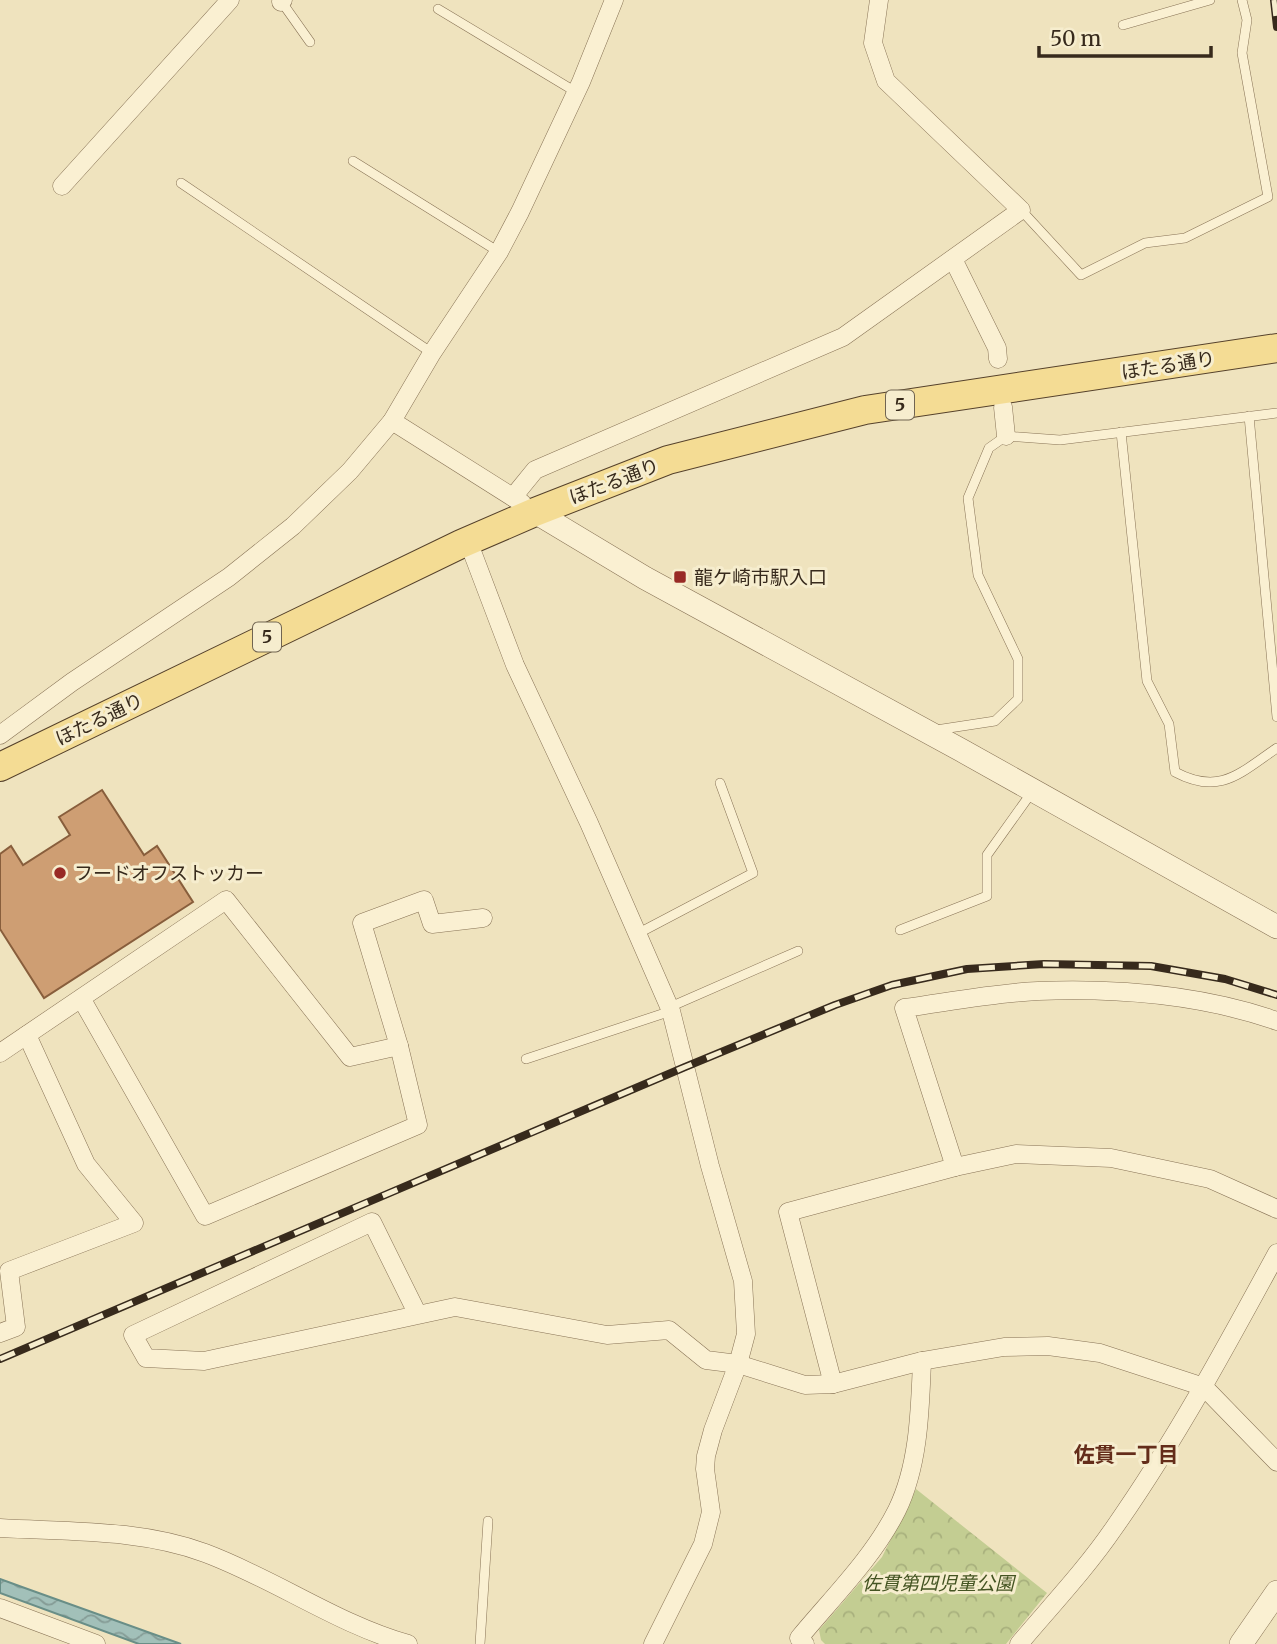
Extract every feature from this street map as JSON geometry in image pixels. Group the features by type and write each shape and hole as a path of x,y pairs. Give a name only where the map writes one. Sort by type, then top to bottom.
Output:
{"main road":[{"name":"ほたる通り","path":"0,767 468,541 524,505 668,460 865,410 1277,348"}],"street":[{"path":"62,186 230,0"},
{"path":"0,735 72,682 229,577 293,526 350,471 392,421 432,353 499,252 576,92 614,0"},
{"path":"524,505 535,470 843,337 1021,210 886,81 873,43 880,0"},
{"path":"953,259 997,348 998,359"},
{"path":"1003,407 1006,436"},
{"path":"392,421 645,578 927,731 1277,927"},
{"path":"468,541 515,665 589,823 670,1009 743,1281 746,1334 706,1456 705,1469 711,1512 704,1544 653,1644"},
{"path":"0,1053 226,900 351,1057 398,1046"},
{"path":"81,998 205,1216 418,1125 362,923 424,900 432,924 483,918"},
{"path":"955,1167 904,1008 1038,991 1131,992 1210,1004 1277,1021"},
{"path":"0,1333 16,1327 9,1271 134,1223 86,1164 27,1035"},
{"path":"833,1384 788,1212 955,1167 1016,1154 1111,1158 1210,1179 1277,1209"},
{"path":"418,1315 372,1222 133,1335 146,1358 204,1361 418,1315 455,1307 607,1335 668,1330 706,1360 738,1364 805,1385 833,1384 922,1361 1004,1347 1048,1346 1100,1353 1204,1387 1277,1462"},
{"path":"1019,1644 1112,1531 1145,1483 1204,1387 1277,1253"},
{"path":"805,1644 799,1639 876,1545 898,1508 913,1460 922,1361"},
{"path":"0,1528 123,1534 156,1539 204,1553 280,1587 367,1631 408,1644"},
{"path":"1241,1644 1277,1592"},
{"path":"0,1608 91,1643"}],"lane":[{"path":"1123,25 1210,0"},
{"path":"1021,210 1081,275 1145,243 1185,238 1268,197 1242,53 1247,20 1242,0"},
{"path":"281,1 310,42"},
{"path":"438,9 576,92"},
{"path":"353,161 499,252"},
{"path":"181,183 432,353"},
{"path":"927,731 995,721 1018,699 1018,659 978,575 968,498 989,448 1006,436 1060,440 1277,413"},
{"path":"1249,416 1277,717"},
{"path":"1121,432 1147,681 1169,724 1175,772 1194,782 1228,781 1277,748"},
{"path":"637,934 752,873 719,783"},
{"path":"900,930 987,896 987,855 1033,790"},
{"path":"526,1059 670,1009 798,951"},
{"path":"481,1644 488,1521"}],"green space":[{"name":"佐貫第四児童公園","path":"916,1489 1047,1593 1006,1644 825,1644 821,1640 819,1630 882,1557"}],"water":[{"path":"0,1579 181,1644 139,1644 0,1593"}],"building":[{"path":"102,790 144,855 157,846 193,902 44,998 0,929 0,854 11,846 23,865 70,835 59,817"}],"railway":[{"path":"1274,0 1277,27"},
{"path":"0,1359 685,1067 835,1005 892,985 967,969 1044,964 1151,966 1225,979 1277,995"}],"place":[{"name":"龍ケ崎市駅入口","path":"680,577"},
{"name":"フードオフストッカー","path":"60,873"}],"district":[{"name":"佐貫一丁目","path":"1126,1455"}]}
